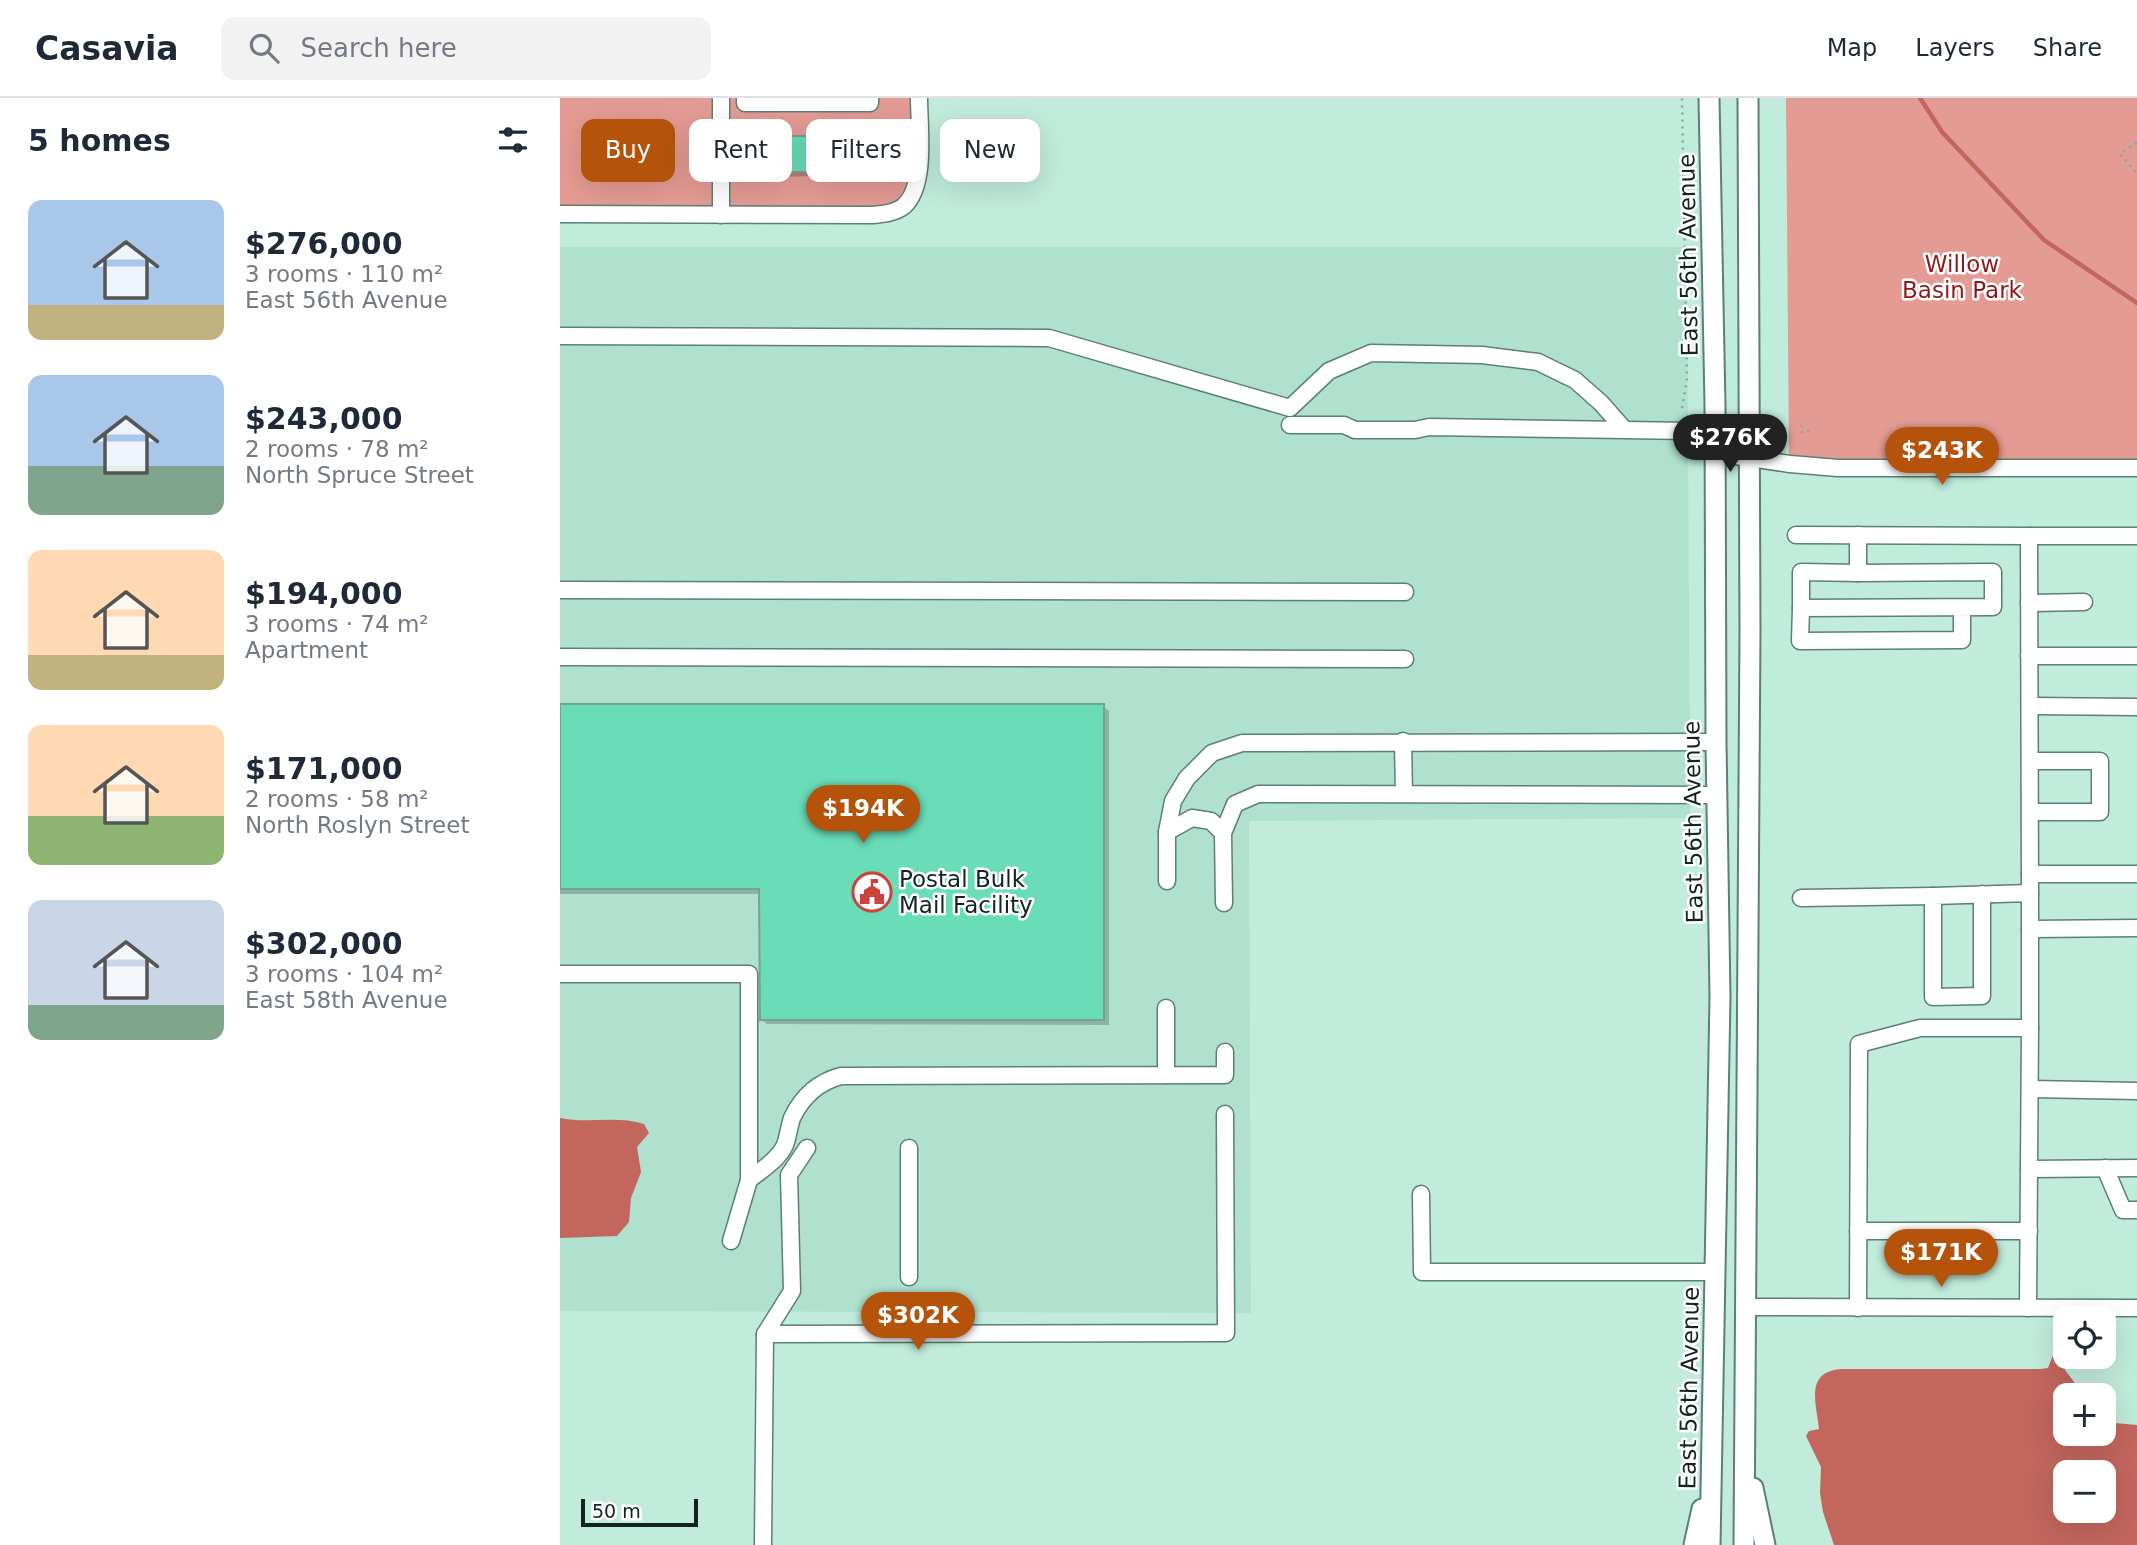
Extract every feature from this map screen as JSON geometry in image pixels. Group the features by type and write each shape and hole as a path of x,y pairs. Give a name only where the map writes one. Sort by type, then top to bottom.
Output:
{"main road":[{"name":"East 56th Avenue","path":"1709,98 1720,997 1710,1545"},
{"path":"1744,1545 1750,459 1748,98"},
{"path":"1745,1458 1765,1545"},
{"path":"1694,1545 1712,1460"}],"street":[{"path":"721,98 721,215"},
{"path":"745,98 745,103 870,103 870,98"},
{"path":"560,214 888,213 903,206 914,192 919,169 919,98"},
{"path":"560,336 1049,338 1290,408 1329,371 1371,352 1482,355 1538,362 1575,380 1601,403 1624,429"},
{"path":"1290,425 1343,425 1355,430 1415,430 1429,427 1691,431 1715,453 1838,468 2137,468"},
{"path":"1796,535 2137,536"},
{"path":"1858,536 1858,573"},
{"path":"2028,1308 2029,536"},
{"path":"1801,608 1993,607 1993,572 1801,572 1800,641 1962,640 1962,608"},
{"path":"560,590 1405,592"},
{"path":"2029,603 2084,603"},
{"path":"2029,656 2137,656"},
{"path":"560,657 1405,659"},
{"path":"2030,706 2137,707"},
{"path":"1403,741 1404,794"},
{"path":"1167,881 1167,832 1173,801 1187,778 1212,753 1242,743 1716,742"},
{"path":"2030,761 2100,761 2100,812 2030,813"},
{"path":"1224,903 1223,833 1236,804 1258,794 1716,795"},
{"path":"1167,832 1192,818 1211,821 1223,833"},
{"path":"2030,874 2137,874"},
{"path":"1801,898 2030,893"},
{"path":"1933,896 1933,997 1982,996 1982,894"},
{"path":"2030,929 2137,928"},
{"path":"560,974 749,974 748,1180 731,1241"},
{"path":"1166,1008 1166,1074"},
{"path":"1858,1308 1859,1044 1920,1028 2030,1028"},
{"path":"748,1180 776,1158 785,1145 792,1119 803,1100 818,1085 841,1076 1225,1074 1225,1052"},
{"path":"2030,1089 2137,1091"},
{"path":"765,1334 1226,1333 1225,1114"},
{"path":"763,1545 765,1334 792,1291 789,1175 807,1148"},
{"path":"909,1148 909,1277"},
{"path":"2029,1168 2137,1168"},
{"path":"2105,1168 2123,1210 2137,1210"},
{"path":"1421,1194 1422,1272 1716,1272"},
{"path":"1858,1231 2029,1231"},
{"path":"1746,1307 2137,1308"}],"path":[{"path":"1682,98 1687,379 1682,408"},
{"path":"2137,143 2120,154 2137,174"},
{"path":"1802,425 1800,430 1804,434 1804,442"},
{"path":"1804,434 1808,432 1808,426"}],"shaded area":[{"path":"560,247 1687,247 1690,818 1249,821 1251,1313 560,1311"},
{"path":"560,1118 634,1121 644,1124 649,1133 637,1147 641,1172 631,1198 629,1222 617,1236 560,1238"},
{"path":"2053,1355 2053,1369 2065,1369 2075,1383 2053,1383 2053,1446 2116,1446 2116,1423 2137,1425 2137,1545 1834,1545 1823,1512 1820,1493 1821,1467 1806,1436 1809,1431 1819,1429 1815,1390 1822,1376 1841,1369 2048,1368"}],"green space":[{"path":"560,98 919,98 918,119 806,119 806,182 915,182 914,192 888,213 560,214"},
{"name":"Willow Basin Park","path":"1786,98 2137,98 2137,461 1846,461 1789,456"}],"building":[{"path":"792,136 806,136 806,172 792,172"},
{"path":"560,704 1104,704 1104,1020 760,1020 759,889 560,889"}],"waterway":[{"path":"1920,98 1942,132 2044,240 2137,303"}],"place":[{"name":"Postal Bulk Mail Facility","path":"872,892"}]}
